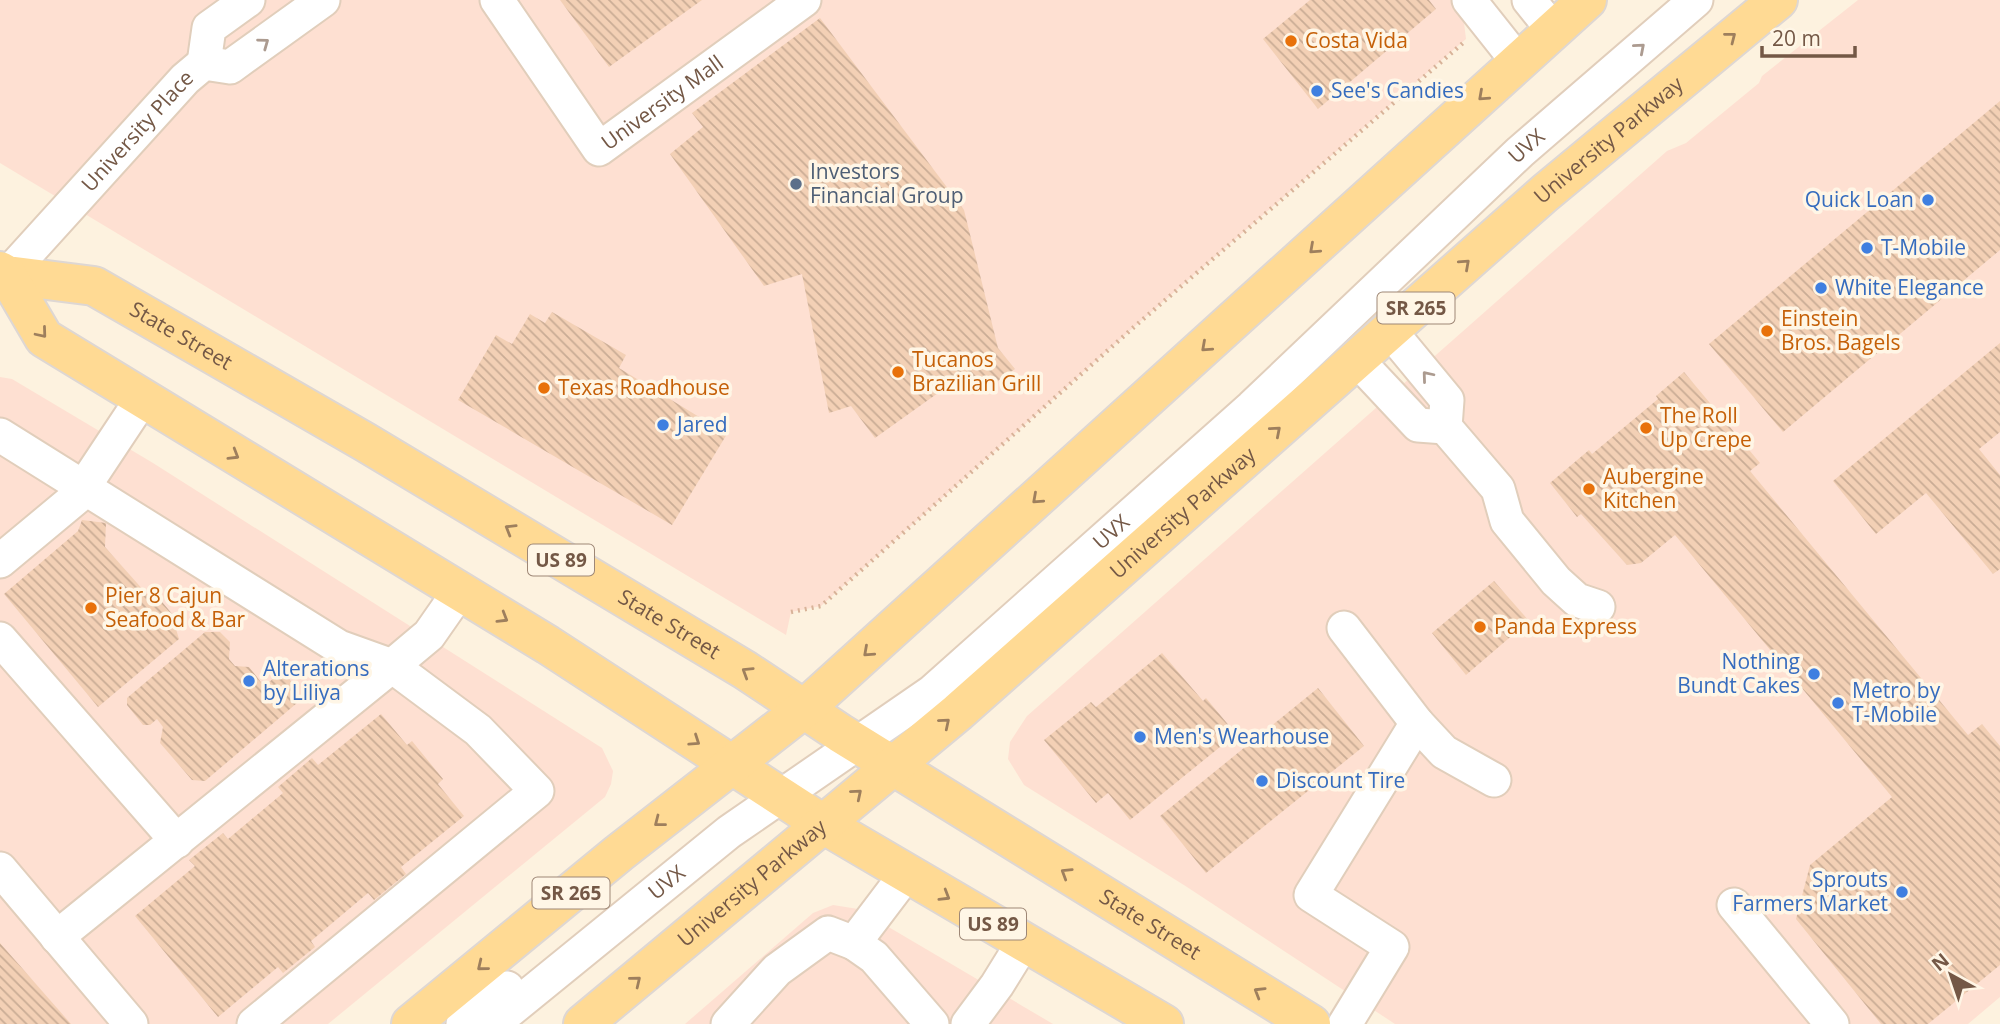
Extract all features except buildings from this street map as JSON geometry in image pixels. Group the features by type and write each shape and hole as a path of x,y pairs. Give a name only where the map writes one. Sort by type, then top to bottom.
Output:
{"main road":[{"name":"SR 265","path":"411,1024 759,783 805,708 1587,0"},
{"name":"University Parkway","path":"583,1024 958,712 1545,193 1778,0"},
{"name":"State Street","path":"2,276 94,286 365,442 805,708 892,765 1311,1024"},
{"name":"US 89","path":"2,276 44,338 548,645 823,824 1023,943 1141,1018"}],"lane":[{"path":"204,63 209,28 248,0"},
{"name":"University Place","path":"2,276 185,79 204,63 230,67 323,0"},
{"name":"University Mall","path":"497,0 599,149 804,0"},
{"path":"1469,0 1519,63"},
{"path":"1529,0 1554,32"},
{"path":"463,1024 759,783 849,738 1105,517 1231,404 1605,49 1661,0"},
{"name":"UVX","path":"849,738 910,710 975,654 1252,407 1520,152 1696,0"},
{"path":"1390,331 1447,400 1446,426 1498,489 1507,521 1556,581 1577,600 1598,607"},
{"path":"1357,360 1418,425 1446,426"},
{"path":"0,561 76,497 142,399"},
{"path":"0,435 83,484 339,647 392,666 478,730 537,791 254,1024"},
{"path":"57,937 429,635 458,592"},
{"path":"1344,628 1417,723 1444,752 1494,780"},
{"path":"0,639 177,841"},
{"path":"1345,1024 1392,947 1311,895 1417,723"},
{"name":"UVX","path":"493,1024 729,832 759,783"},
{"path":"0,869 131,1024"},
{"path":"854,943 907,873"},
{"path":"1734,905 1832,1024"},
{"path":"728,1024 777,971 828,933 854,943 874,957 932,1024"},
{"path":"968,1024 998,985 1023,943"}],"path":[{"path":"791,612 821,606 1144,318 1466,39"}],"shaded area":[{"path":"0,0 1490,0 1464,23 1466,39 1134,327 821,606 791,612 786,635 0,163"},
{"path":"1858,0 2000,0 2000,997 1968,1024 1395,1024 1187,887 1024,785 1008,759 1010,742 1027,716 1667,151 1686,143 1759,83 1762,76"},
{"path":"0,377 12,379 153,463 602,748 613,771 605,797 328,1024 0,1024"},
{"path":"833,905 858,909 1053,1024 685,1024 813,913"}],"place":[{"name":"Costa Vida","path":"1291,41"},
{"name":"See's Candies","path":"1317,91"},
{"name":"Investors Financial Group","path":"796,184"},
{"name":"Quick Loan","path":"1928,200"},
{"name":"T-Mobile","path":"1867,248"},
{"name":"White Elegance","path":"1821,288"},
{"name":"Einstein Bros. Bagels","path":"1767,331"},
{"name":"Tucanos Brazilian Grill","path":"898,372"},
{"name":"Texas Roadhouse","path":"544,388"},
{"name":"Jared","path":"663,425"},
{"name":"The Roll Up Crepe","path":"1646,428"},
{"name":"Aubergine Kitchen","path":"1589,489"},
{"name":"Pier 8 Cajun Seafood & Bar","path":"91,608"},
{"name":"Panda Express","path":"1480,627"},
{"name":"Nothing Bundt Cakes","path":"1814,674"},
{"name":"Alterations by Liliya","path":"249,681"},
{"name":"Metro by T-Mobile","path":"1838,703"},
{"name":"Men's Wearhouse","path":"1140,737"},
{"name":"Discount Tire","path":"1262,781"},
{"name":"Sprouts Farmers Market","path":"1902,892"}]}
